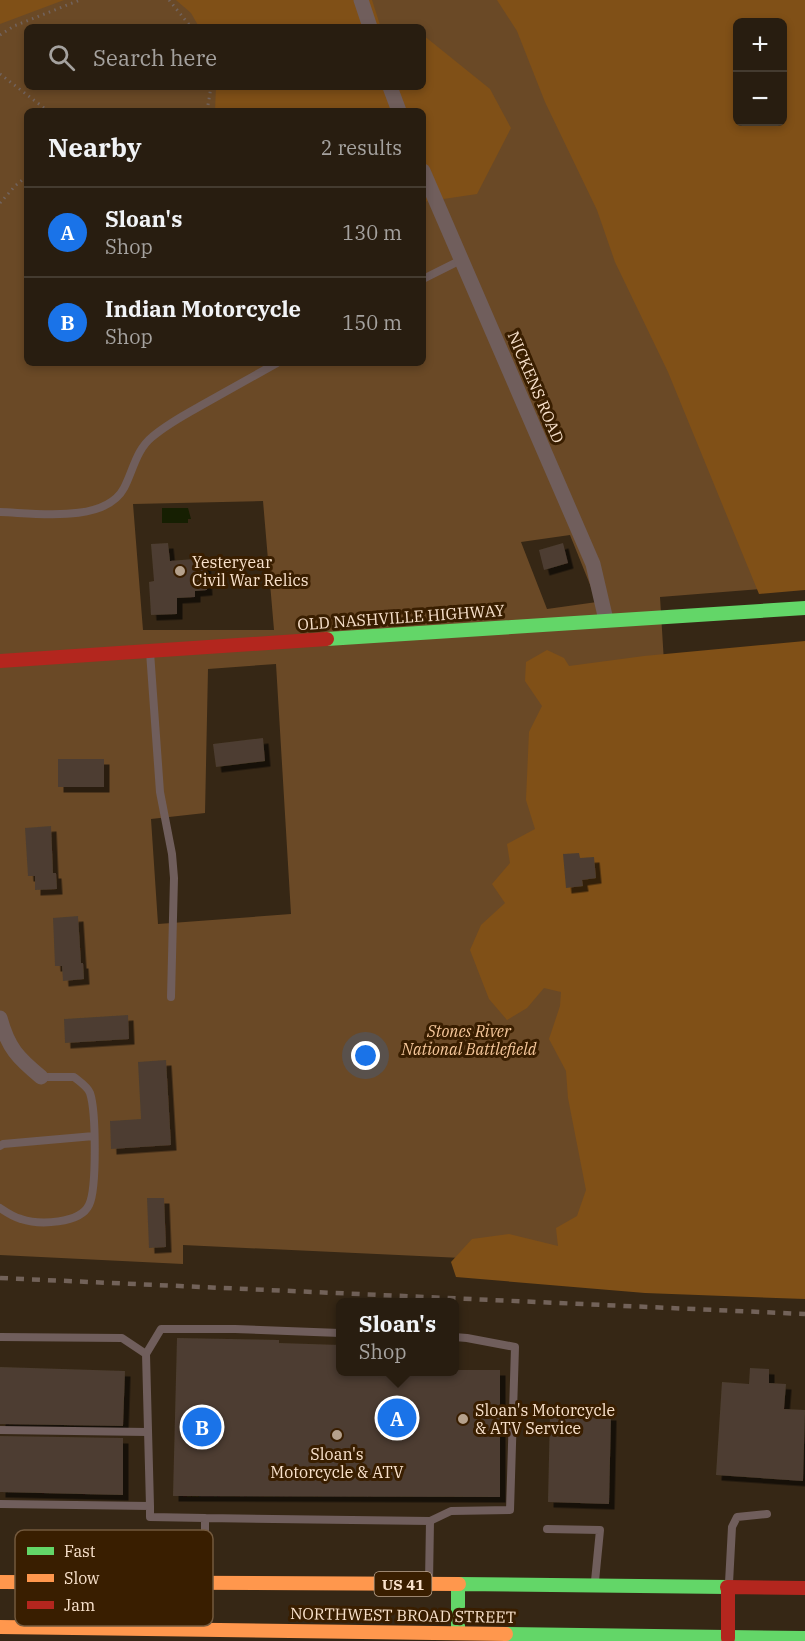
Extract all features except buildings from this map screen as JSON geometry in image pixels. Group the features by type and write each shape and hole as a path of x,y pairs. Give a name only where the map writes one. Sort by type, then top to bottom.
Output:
{"main road":[{"name":"OLD NASHVILLE HIGHWAY","path":"0,661 805,608"},
{"name":"NORTHWEST BROAD STREET","path":"0,1582 15,1582"},
{"name":"NORTHWEST BROAD STREET","path":"213,1583 805,1588"},
{"path":"458,1584 458,1637"},
{"path":"728,1588 728,1639"},
{"name":"NORTHWEST BROAD STREET","path":"0,1626 458,1637 805,1638"}],"street":[{"path":"361,0 369,24"},
{"path":"391,90 398,108"},
{"name":"NICKENS ROAD","path":"426,178 593,564 606,620"},
{"path":"0,1018 16,1056 41,1077"}],"lane":[{"path":"426,278 461,260"},
{"path":"0,512 78,514 104,506 120,495 138,453 149,438 167,425 272,366"},
{"path":"150,651 160,792 172,854 174,878 171,997"},
{"path":"0,1208 21,1220 67,1220 80,1215 89,1206 94,1189 94,1137 90,1092 74,1077 41,1077"},
{"path":"0,1146 94,1137"},
{"path":"336,1333 161,1329 146,1354 150,1517 430,1521 451,1511 510,1510 515,1347 459,1337"},
{"path":"0,1337 122,1338 146,1354"},
{"path":"0,1430 147,1432"},
{"path":"0,1504 150,1506"},
{"path":"728,1588 732,1527 737,1517 767,1514"},
{"path":"205,1518 205,1530"},
{"path":"429,1584 430,1521"},
{"path":"547,1528 600,1530 595,1586"}],"path":[{"path":"0,35 14,26 80,0"},
{"path":"169,0 189,24"},
{"path":"0,74 44,108"},
{"path":"208,108 210,90"},
{"path":"0,203 24,178"}],"green space":[{"name":"Stones River National Battlefield","path":"0,0 573,0 787,587 660,597 701,1269 183,1245 183,1264 0,1255","holes":["263,501 274,630 143,630 133,504","570,535 597,602 547,609 521,542","276,664 291,914 158,924 151,819 205,813 208,669"]}],"shaded area":[{"path":"0,0 64,0 0,24"},
{"path":"176,0 372,0 380,24 197,24 191,13"},
{"path":"497,0 805,0 805,590 759,594 668,372 615,262 597,210 545,102 517,31"},
{"path":"426,37 490,89 511,128 477,194 426,202 426,108 215,108 216,90 426,90"},
{"path":"162,508 188,508 191,519 188,519 188,523 162,523"},
{"path":"805,641 805,1299 645,1293 456,1277 451,1262 472,1239 509,1234 558,1246 556,1228 577,1216 586,1190 568,1098 566,1071 549,1039 560,1006 561,992 544,988 527,1008 507,1020 489,999 470,950 481,925 505,903 492,884 510,863 507,844 535,829 526,800 529,732 542,706 525,681 526,662 547,650 564,658 569,666 644,656"}],"railway":[{"path":"0,1278 447,1298"},
{"path":"459,1299 805,1314"}],"traffic: fast":[{"path":"327,639 805,608"},
{"path":"458,1584 458,1632"},
{"path":"459,1584 727,1587"},
{"path":"506,1634 805,1638"}],"traffic: slow":[{"path":"0,1582 15,1582"},
{"path":"213,1583 459,1584"},
{"path":"0,1627 506,1634"}],"traffic: jam":[{"path":"0,661 327,639"},
{"path":"727,1587 805,1588"},
{"path":"728,1588 728,1638"}],"place":[{"name":"Yesteryear Civil War Relics","path":"180,571"},
{"name":"Sloan's","path":"397,1418"},
{"name":"Sloan's Motorcycle & ATV Service","path":"463,1419"},
{"name":"Indian Motorcycle","path":"202,1427"},
{"name":"Sloan's Motorcycle & ATV","path":"337,1435"}]}
